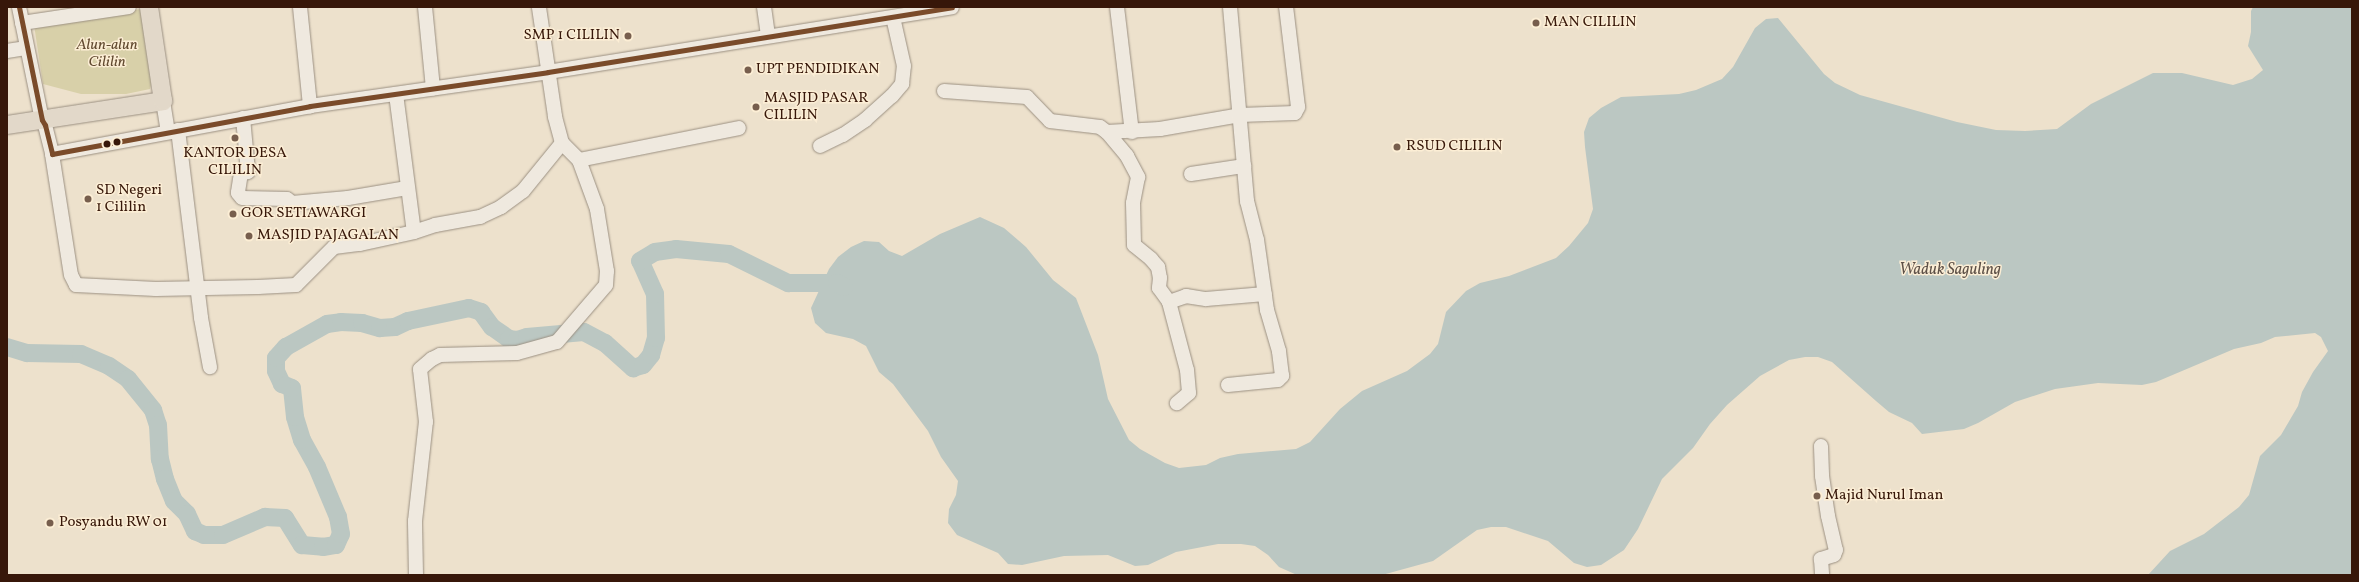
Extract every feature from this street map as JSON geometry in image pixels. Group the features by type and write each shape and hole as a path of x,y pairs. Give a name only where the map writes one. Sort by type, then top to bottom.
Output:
{"main road":[{"path":"7,125 163,101 149,7"}],"street":[{"path":"19,7 42,120 45,125 52,154 73,283 76,285 156,289 293,286 302,280 334,247 414,232 435,225 480,217 502,207 523,191 562,143"},
{"path":"22,23 129,7"},
{"path":"300,7 310,106"},
{"path":"425,7 433,89"},
{"path":"416,575 415,521 426,422 420,369 432,359 440,355 517,353 557,342 606,285 607,271 597,210 579,160 562,143 548,72 539,7"},
{"path":"764,7 768,36"},
{"path":"52,154 310,106 548,72 768,36 875,13 893,16 952,7"},
{"path":"1117,7 1132,132"},
{"path":"1228,385 1278,380 1281,378 1279,351 1265,294 1256,240 1247,201 1230,7"},
{"path":"1107,132 1132,132 1160,129 1240,115 1298,111 1286,7"},
{"path":"820,146 843,135 865,120 892,96 902,84 904,66 893,16"},
{"path":"7,51 27,48"},
{"path":"944,91 1027,97 1050,121 1100,127 1107,132 1127,156 1138,177 1133,203 1134,245 1158,267 1160,278 1159,288 1169,302 1187,370 1190,390 1187,397 1177,403"},
{"path":"396,94 407,188 414,232"},
{"path":"163,101 173,131 210,367"},
{"path":"243,118 248,172 240,173 238,193 242,198 286,199 292,203 348,198 407,188"},
{"path":"579,160 739,128"},
{"path":"1191,174 1244,166"},
{"path":"1169,302 1186,296 1206,299 1265,294"},
{"path":"1821,446 1822,476 1828,516 1836,550 1834,555 1821,559 1822,575"}],"green space":[{"name":"Alun-alun Cililin","path":"141,9 152,81 150,89 126,94 81,94 43,84 34,25"}],"water":[{"name":"Waduk Saguling","path":"2253,7 2352,7 2352,575 2148,575 2170,551 2204,534 2239,507 2249,495 2260,456 2281,435 2298,406 2302,392 2313,372 2328,351 2321,337 2315,333 2275,337 2261,343 2234,349 2156,382 2142,385 2098,383 2055,389 2015,402 1978,423 1964,429 1922,434 1912,423 1889,412 1832,362 1818,357 1805,357 1789,360 1760,376 1727,405 1710,424 1693,448 1662,479 1638,529 1624,550 1601,565 1587,567 1574,563 1548,541 1506,527 1491,527 1477,530 1433,561 1382,575 1297,575 1279,567 1268,555 1255,546 1241,544 1218,544 1176,552 1148,565 1135,566 1108,555 1064,556 1022,565 1008,564 998,553 957,535 948,523 949,509 956,495 958,481 941,457 928,431 893,384 879,372 866,346 853,339 826,333 815,323 811,308 829,269 838,257 851,247 864,241 879,242 889,251 902,256 940,234 980,217 1004,228 1026,247 1053,280 1076,298 1098,355 1108,399 1129,440 1140,449 1165,463 1179,468 1206,465 1220,458 1238,454 1296,449 1310,442 1340,409 1362,391 1407,371 1430,354 1438,344 1446,312 1466,291 1480,283 1509,276 1556,258 1569,246 1588,223 1593,209 1584,132 1589,118 1601,108 1621,97 1679,94 1696,90 1722,79 1733,67 1755,28 1766,19 1778,18 1824,74 1835,83 1860,95 1957,122 1996,130 2025,131 2057,129 2091,104 2153,73 2182,73 2233,85 2252,79 2263,70 2248,46 2251,32 2251,11"}],"waterway":[{"path":"7,347 27,353 81,354 109,366 128,379 153,410 158,425 160,459 165,479 174,501 187,514 195,531 204,535 223,535 265,517 285,518 302,545 323,547 336,545 341,534 338,517 317,467 302,440 295,417 292,388 282,384 276,371 276,358 286,347 327,324 341,322 362,323 380,328 395,327 408,321 469,308 481,312 492,327 509,339 517,340 527,337 584,332 605,343 633,368 643,365 651,355 656,338 655,294 640,261 655,252 676,249 729,254 788,283 837,283 844,287"}],"transit line":[{"path":"19,7 42,120 45,125 52,154 310,106 548,72 952,7"}],"place":[{"name":"MAN CILILIN","path":"1536,23"},
{"name":"SMP 1 CILILIN","path":"628,36"},
{"name":"UPT PENDIDIKAN","path":"748,70"},
{"name":"MASJID PASAR CILILIN","path":"756,107"},
{"name":"KANTOR DESA CILILIN","path":"235,138"},
{"name":"RSUD CILILIN","path":"1397,147"},
{"name":"SD Negeri 1 Cililin","path":"88,199"},
{"name":"GOR SETIAWARGI","path":"233,214"},
{"name":"MASJID PAJAGALAN","path":"249,236"},
{"name":"Majid Nurul Iman","path":"1817,496"},
{"name":"Posyandu RW 01","path":"50,523"}]}
